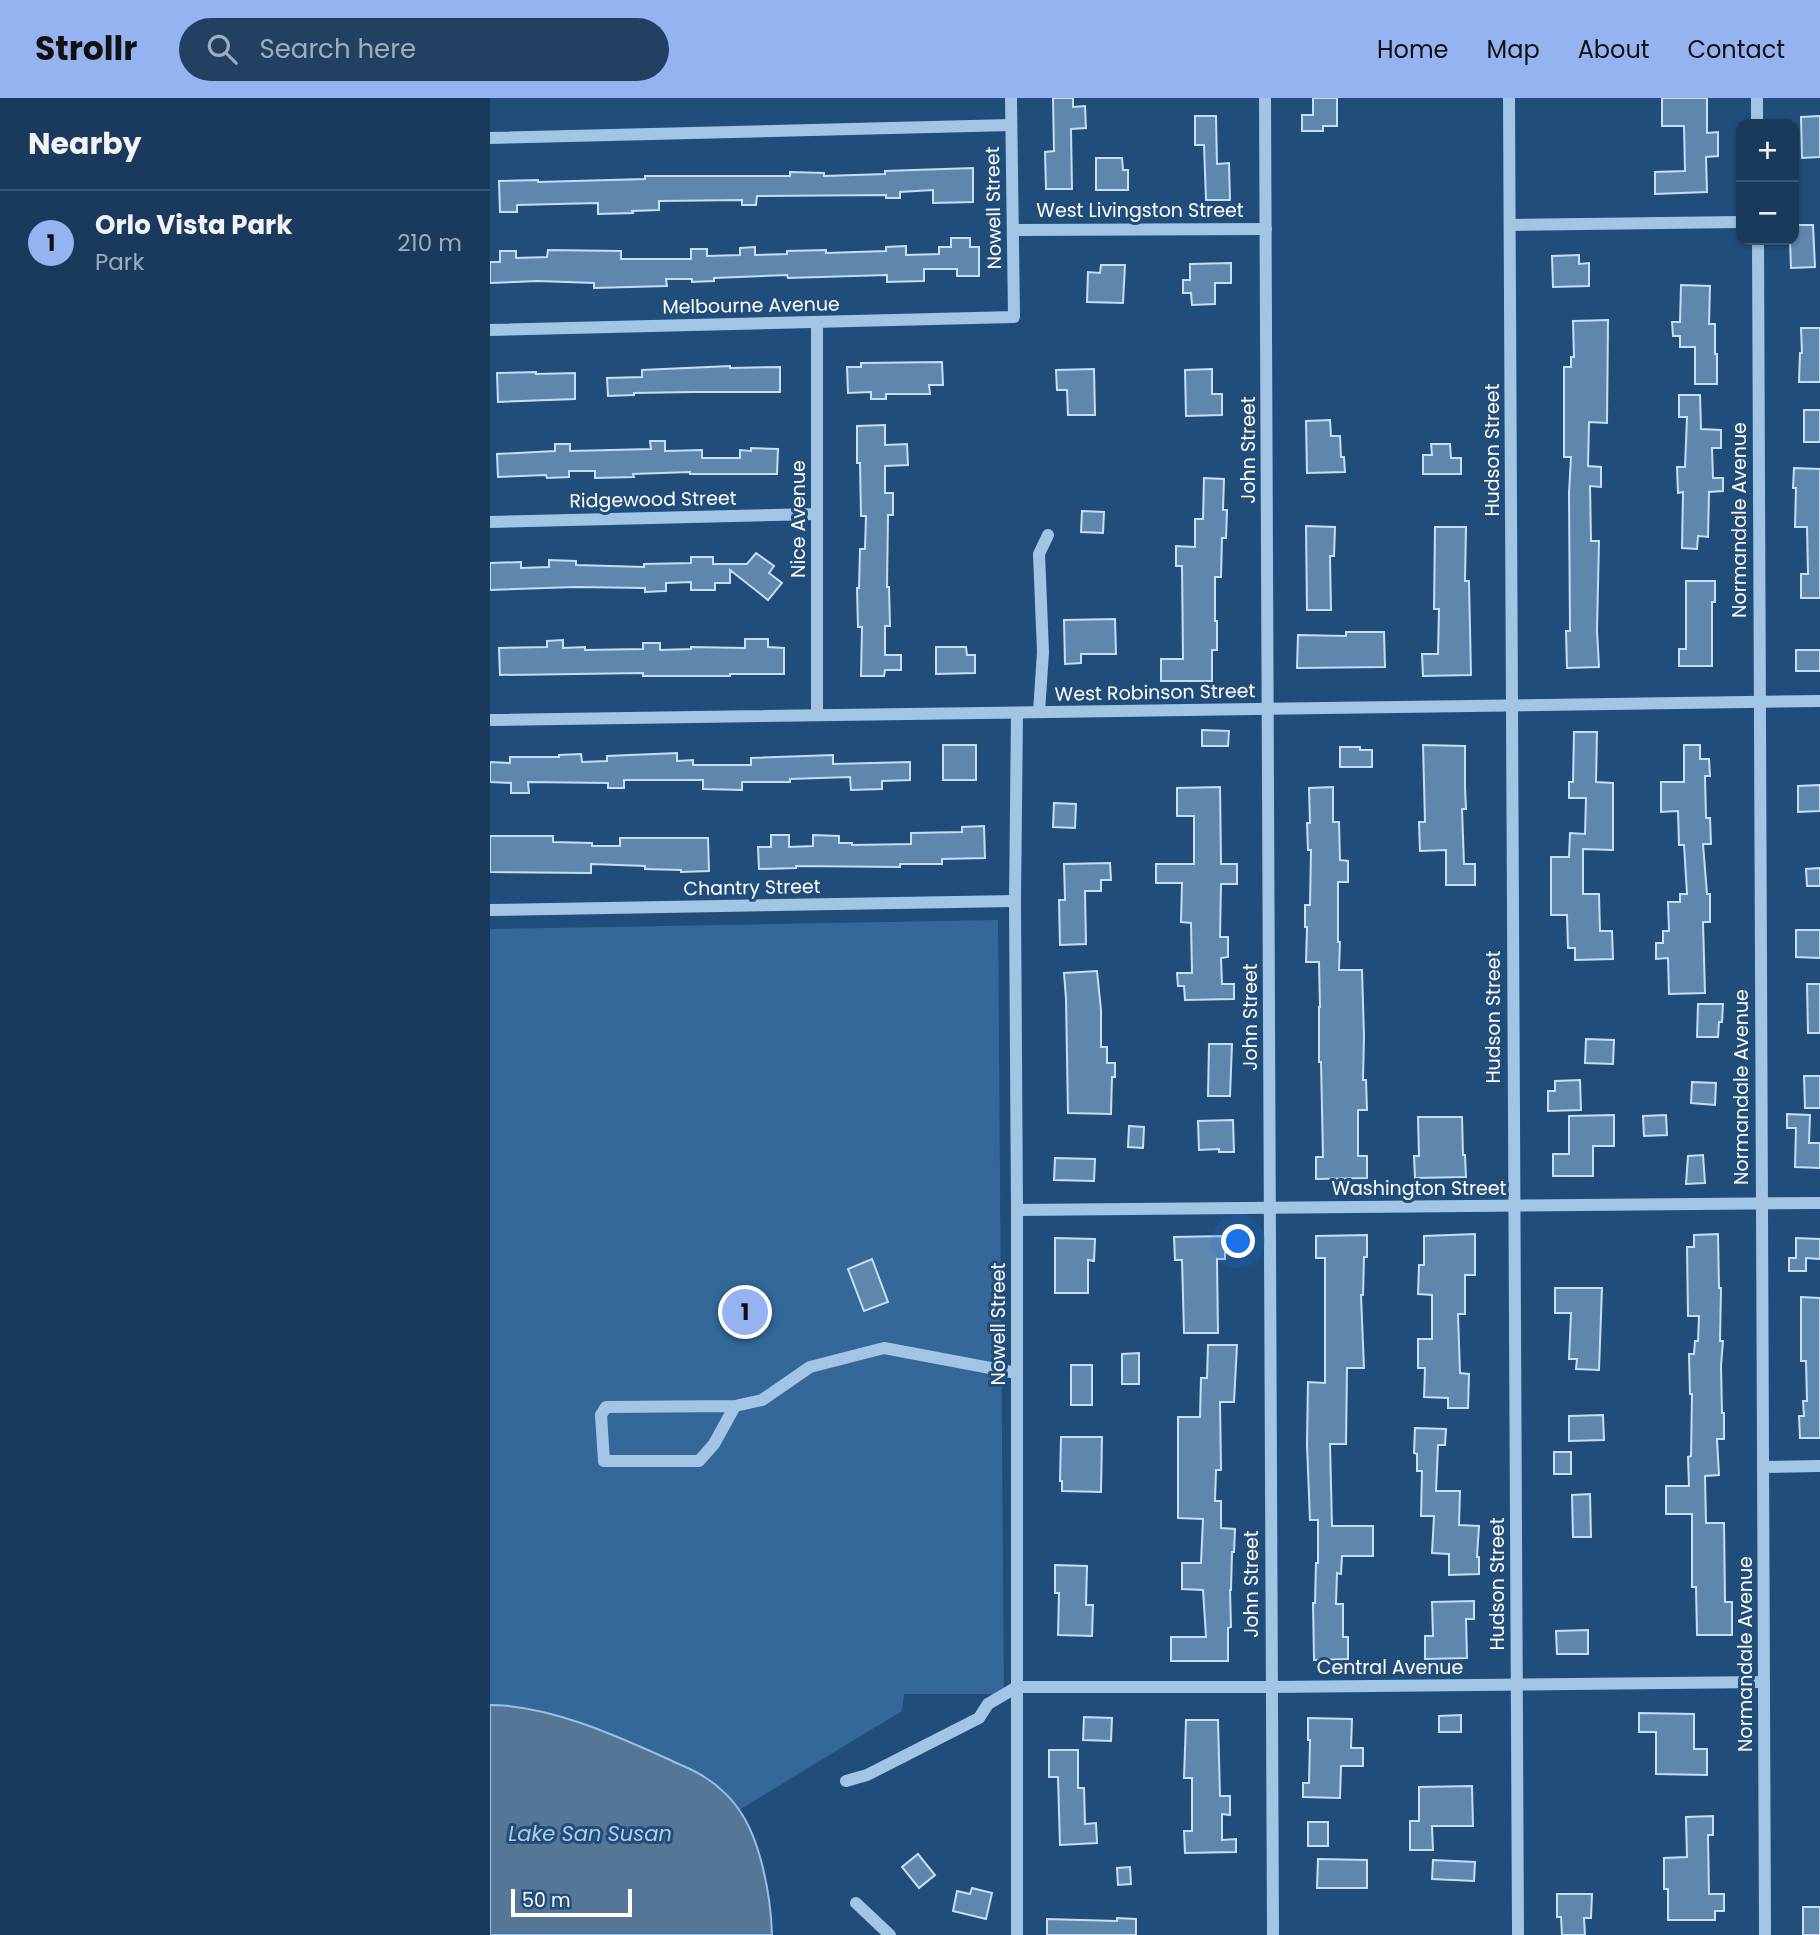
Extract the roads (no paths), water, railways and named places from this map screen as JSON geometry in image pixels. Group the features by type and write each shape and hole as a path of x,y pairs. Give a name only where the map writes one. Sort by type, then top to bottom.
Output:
{"street":[{"name":"Nowell Street","path":"1011,98 1014,317"},
{"name":"John Street","path":"1265,98 1273,1935"},
{"name":"Hudson Street","path":"1509,98 1518,1935"},
{"path":"1757,98 1757,119"},
{"path":"490,138 1011,125"},
{"path":"1510,225 1736,222"},
{"name":"West Livingston Street","path":"1013,230 1266,229"},
{"name":"Normandale Avenue","path":"1758,245 1765,1935"},
{"name":"Melbourne Avenue","path":"490,330 1014,317"},
{"name":"Nice Avenue","path":"817,322 817,716"},
{"name":"Ridgewood Street","path":"490,522 817,514"},
{"path":"1039,712 1043,652 1039,554 1048,536"},
{"name":"West Robinson Street","path":"490,720 1820,701"},
{"name":"Nowell Street","path":"1017,713 1014,901 1017,1210 1017,1935"},
{"name":"Chantry Street","path":"490,910 1014,901"},
{"name":"Washington Street","path":"1017,1210 1820,1203"},
{"path":"735,1406 714,1444 699,1461 604,1461 601,1415 606,1407 735,1406 762,1400 810,1367 884,1348 1017,1373"},
{"path":"1764,1467 1820,1466"},
{"name":"Central Avenue","path":"1017,1687 1764,1682"},
{"path":"846,1781 867,1776 979,1718 988,1704 1017,1687"},
{"path":"856,1903 890,1935"}],"water":[{"name":"Lake San Susan","path":"490,1705 535,1710 581,1723 626,1740 702,1775 714,1784 737,1807 752,1835 767,1886 772,1935 490,1935"}],"place":[{"name":"Orlo Vista Park","path":"745,1312"}]}
